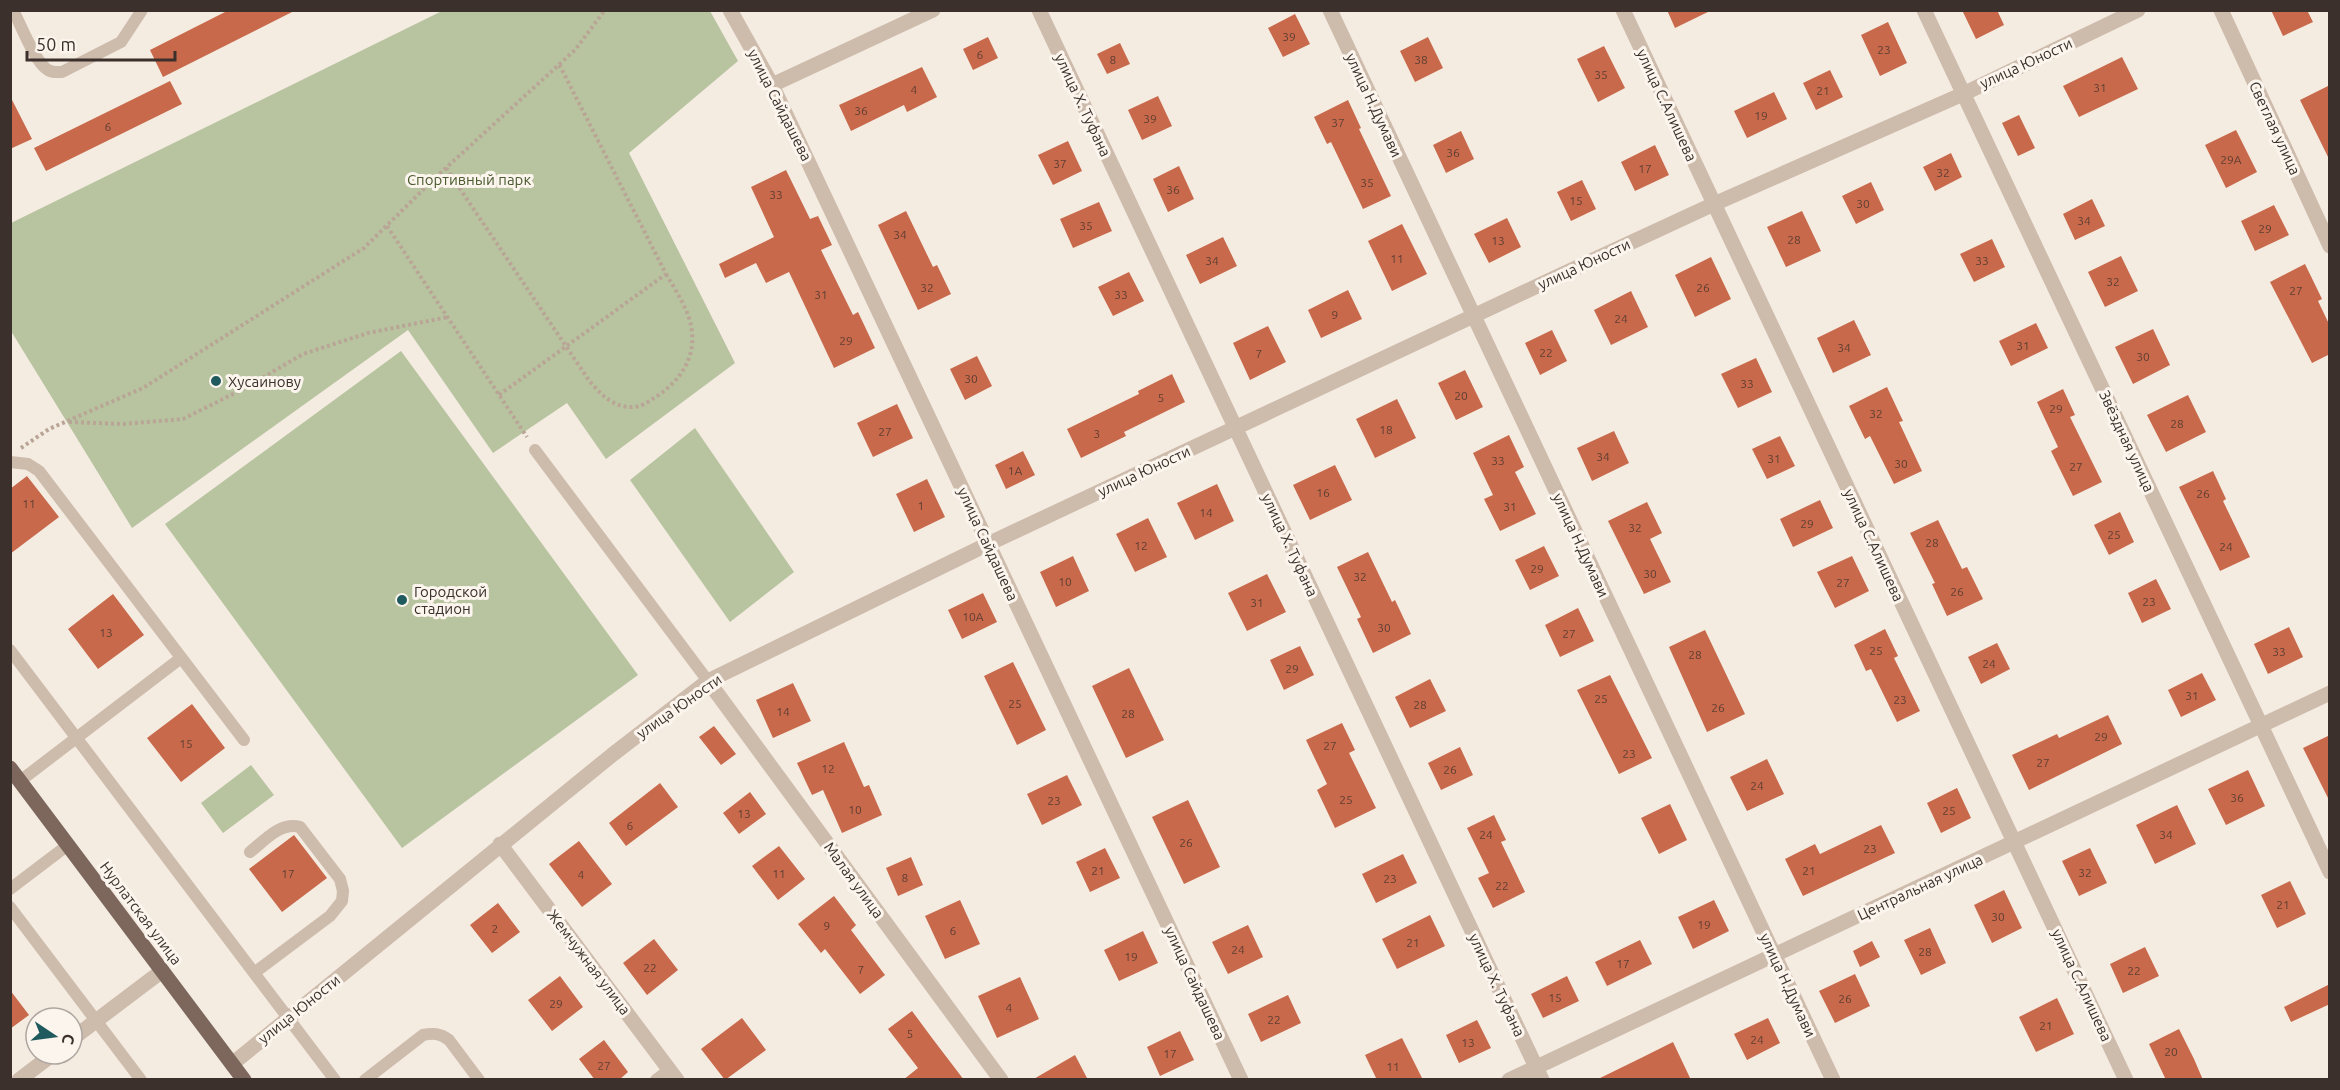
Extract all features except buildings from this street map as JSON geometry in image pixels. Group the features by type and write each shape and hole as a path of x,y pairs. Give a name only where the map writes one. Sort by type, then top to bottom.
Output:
{"main road":[{"name":"Нурлатская улица","path":"10,768 243,1080"}],"street":[{"name":"улица Сайдашева","path":"730,10 772,85 1240,1080"},
{"path":"772,85 933,10"},
{"name":"улица Х. Туфана","path":"1039,10 1539,1073"},
{"name":"улица Н.Думави","path":"1330,10 1833,1080"},
{"name":"улица С.Алишева","path":"1623,10 2126,1080"},
{"name":"Звёздная улица","path":"1924,10 2330,872"},
{"name":"улица Юности","path":"232,1064 501,844 708,681 988,544 1235,428 1714,204 1963,93 2138,10"},
{"name":"Светлая улица","path":"2221,10 2330,246"},
{"name":"Малая улица","path":"708,681 1001,1080"},
{"name":"Центральная улица","path":"1509,1080 1539,1073 1774,955 2330,693"},
{"name":"Жемчужная улица","path":"501,844 673,1075"},
{"path":"84,1031 162,971"},
{"path":"19,1080 37,1066"}],"lane":[{"path":"14,10 39,62 46,70 54,73 63,72 121,42 142,10"},
{"path":"536,450 708,681"},
{"path":"10,462 28,464 39,471 244,740"},
{"path":"10,650 335,1080"},
{"path":"20,781 181,658"},
{"path":"250,852 281,828 289,825 300,827 340,879 343,891 342,901 330,916 254,974"},
{"path":"10,889 68,845"},
{"path":"10,907 141,1080"},
{"path":"365,1080 423,1035 432,1033 442,1035 448,1040 479,1080"},
{"path":"656,1080 673,1075"}],"path":[{"path":"20,448 49,429 143,388 364,248 446,168 575,50 605,10"},
{"path":"446,168 597,390 619,405 636,407 674,383 688,362 693,334 682,303 559,64"},
{"path":"387,225 536,450"},
{"path":"499,396 666,274"},
{"path":"65,422 123,424 183,419 245,388 303,354 368,333 448,317"}],"green space":[{"name":"Спортивный парк","path":"444,10 710,11 738,61 629,153 735,363 606,459 567,403 493,453 408,330 132,528 11,331 11,223"},
{"name":"Городской стадион","path":"401,351 638,675 402,848 165,524"},
{"path":"695,428 794,572 730,622 630,480"},
{"path":"251,765 274,795 223,833 201,803"}],"place":[{"name":"Хусаинову","path":"216,381"},
{"name":"Городской стадион","path":"402,600"}]}
